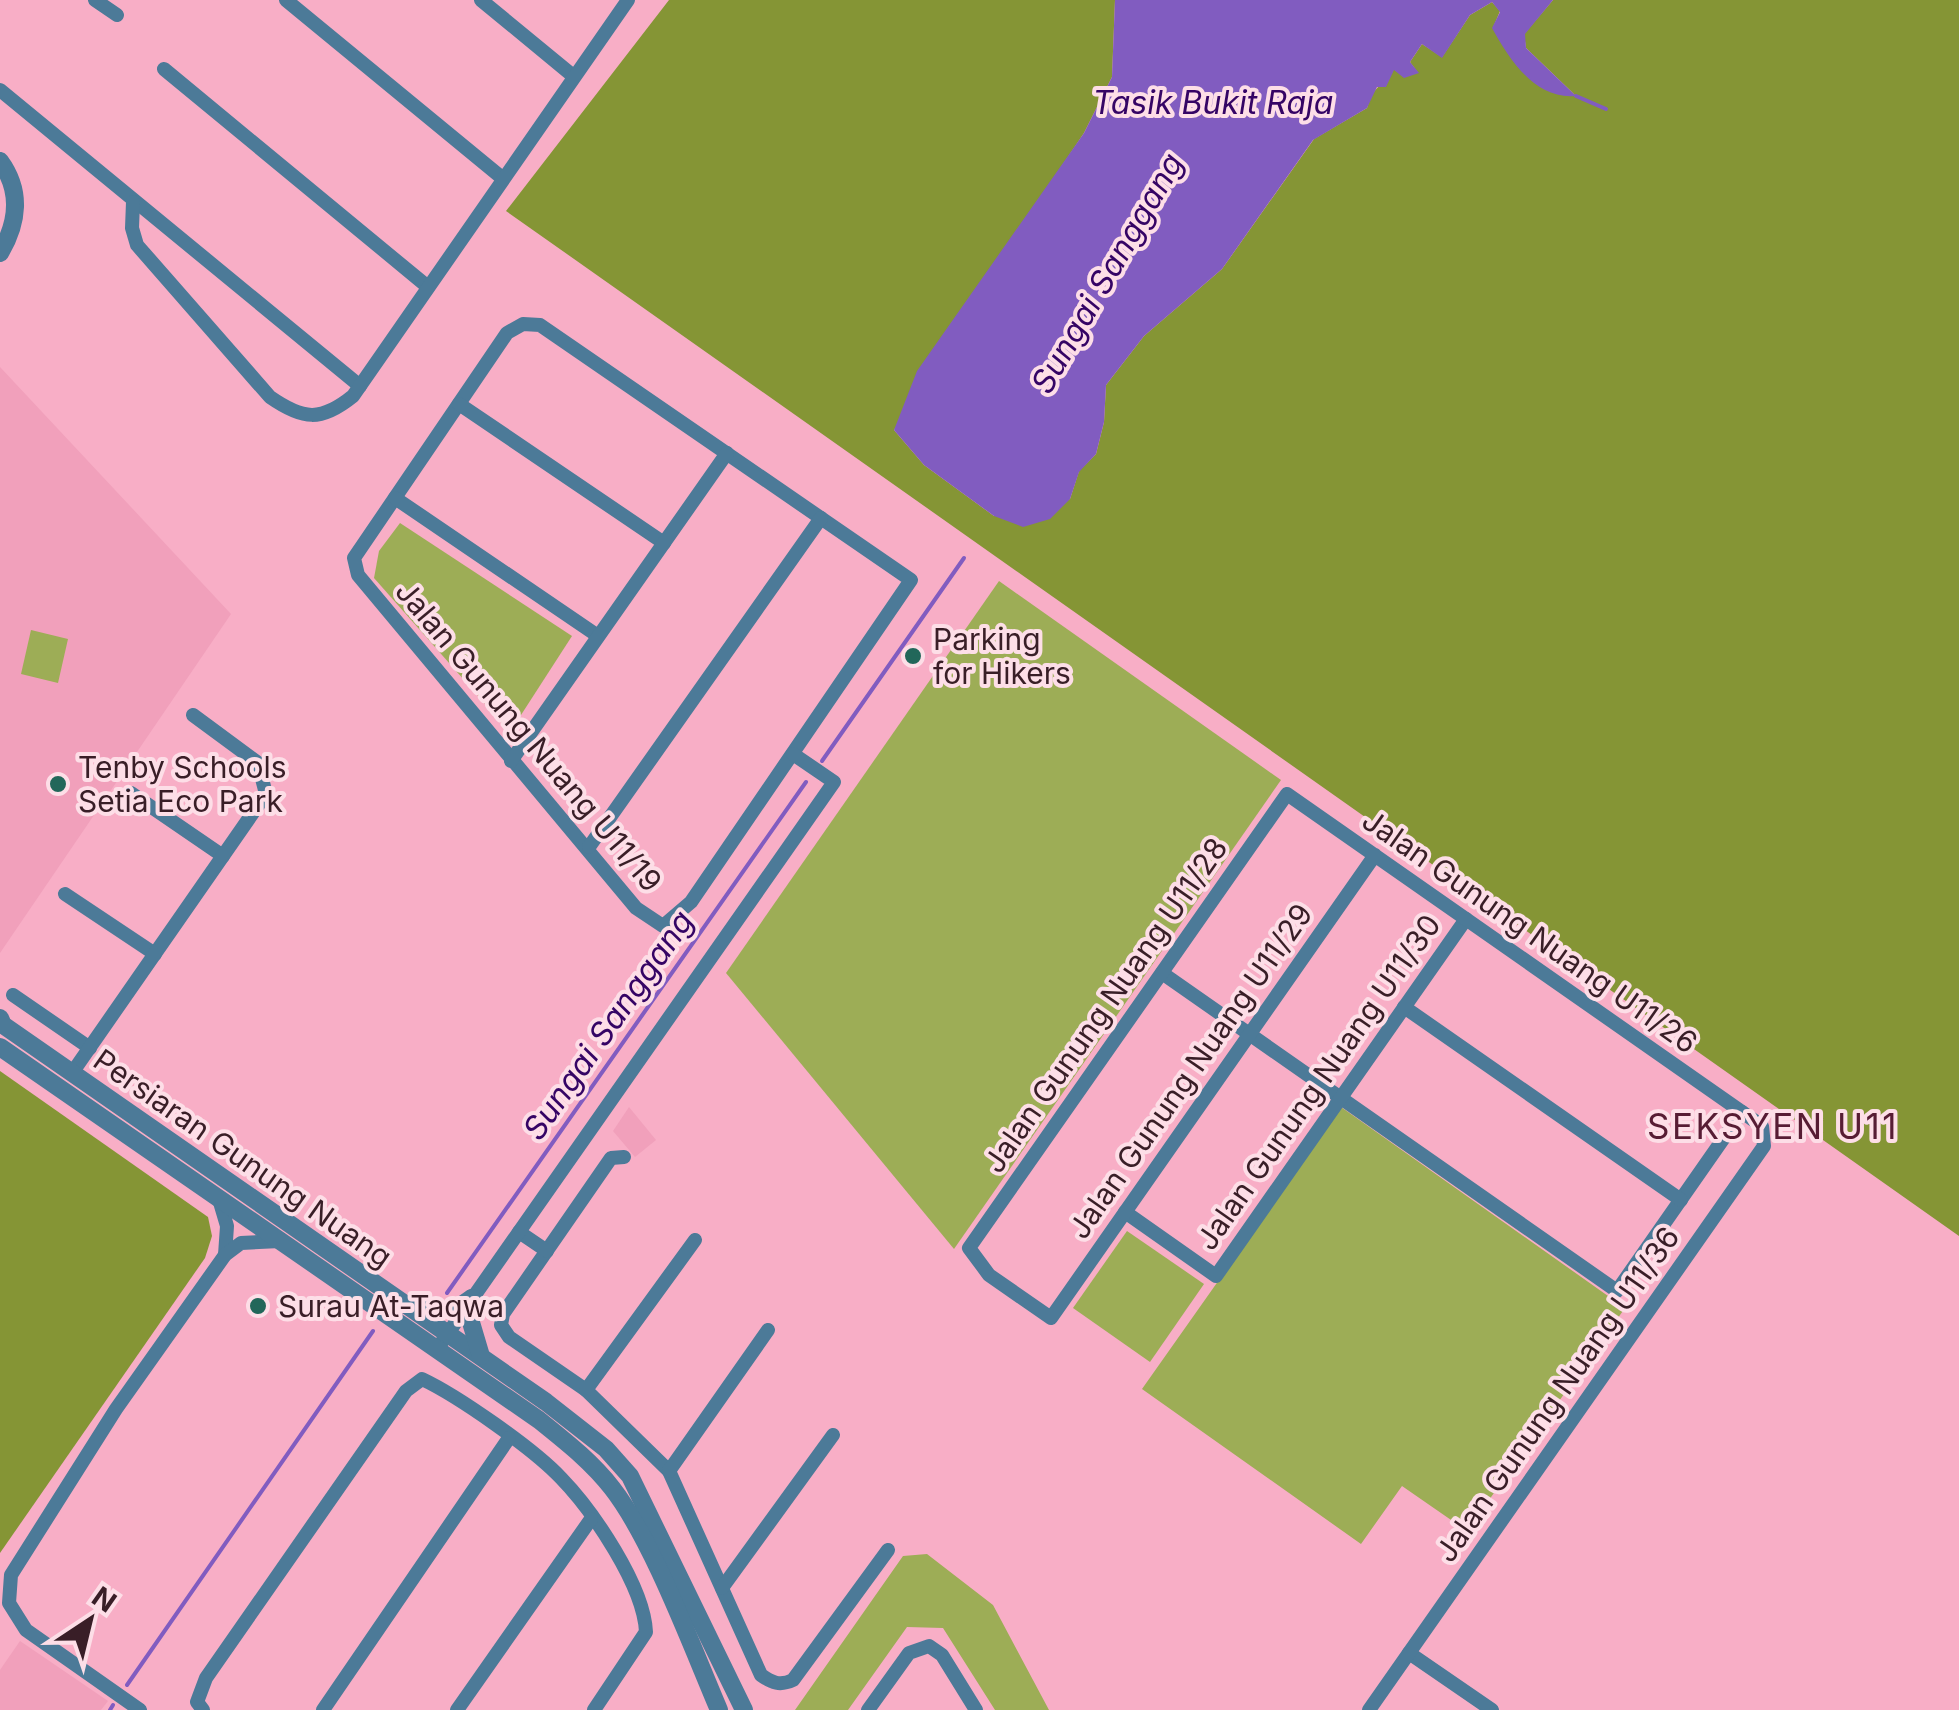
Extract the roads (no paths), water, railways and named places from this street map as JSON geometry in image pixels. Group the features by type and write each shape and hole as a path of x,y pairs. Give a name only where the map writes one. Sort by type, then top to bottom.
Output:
{"street":[{"path":"95,0 117,15"},
{"path":"286,0 501,178"},
{"path":"482,0 572,75"},
{"path":"133,202 132,228 137,245 270,396 295,414 312,418 334,412 360,386 572,75 628,0"},
{"path":"164,69 428,287"},
{"path":"0,90 360,386"},
{"path":"0,161 8,173 16,217 0,253"},
{"path":"442,1341 834,782 793,754 911,580 540,325 523,324 508,332 395,498 598,636"},
{"path":"459,404 664,543"},
{"path":"511,760 727,453"},
{"name":"Jalan Gunung Nuang U11/19","path":"395,498 354,558 358,574 636,908 663,926 690,902 793,754"},
{"path":"589,847 822,518"},
{"path":"72,1073 266,794 258,763 193,715"},
{"path":"131,794 223,856"},
{"name":"Jalan Gunung Nuang U11/26","path":"1287,794 1742,1112"},
{"name":"Jalan Gunung Nuang U11/28","path":"1051,1318 990,1275 969,1248 1287,794"},
{"name":"Jalan Gunung Nuang U11/29","path":"1051,1318 1375,855"},
{"path":"66,894 155,954"},
{"name":"Jalan Gunung Nuang U11/30","path":"1125,1212 1216,1276 1466,919"},
{"path":"1162,973 1617,1291 1742,1112"},
{"path":"13,994 90,1048"},
{"path":"1404,1007 1681,1200"},
{"name":"Persiaran Gunung Nuang","path":"0,1018 3,1025 413,1309 442,1341 482,1357 606,1448 630,1476 744,1710"},
{"name":"Persiaran Gunung Nuang","path":"0,1047 280,1241 442,1341 593,1465 616,1492 714,1706"},
{"name":"Jalan Gunung Nuang U11/36","path":"1370,1710 1764,1146 1762,1126 1742,1112"},
{"path":"624,1157 611,1158 504,1314 501,1325 509,1337 586,1390 670,1471 762,1675 782,1684 793,1680 888,1550"},
{"path":"219,1199 228,1226 224,1255"},
{"path":"519,1232 547,1251"},
{"path":"586,1390 695,1240"},
{"path":"140,1710 26,1630 9,1602 11,1575 116,1409 224,1255 241,1243 280,1241"},
{"path":"413,1309 456,1308 472,1298"},
{"path":"472,1298 473,1338 482,1357"},
{"path":"670,1471 768,1330"},
{"path":"200,1706 206,1678 394,1407 412,1383 422,1379 561,1477 623,1564 641,1599 646,1632 594,1710"},
{"path":"722,1588 833,1435"},
{"path":"323,1710 509,1438"},
{"path":"456,1710 591,1519"},
{"path":"868,1710 909,1653 918,1646 929,1646 942,1655 976,1710"},
{"path":"1409,1653 1492,1710"}],"water":[{"name":"Tasik Bukit Raja","path":"1115,0 1553,0 1525,34 1526,48 1576,96 1548,91 1525,75 1492,28 1500,12 1492,2 1470,15 1442,58 1422,44 1410,62 1419,73 1404,78 1394,70 1386,87 1377,87 1367,108 1313,140 1222,269 1144,336 1106,385 1104,422 1096,454 1079,472 1070,499 1050,519 1023,527 994,516 924,465 894,430 917,371 1084,133 1112,77"}],"waterway":[{"path":"1576,96 1606,109"},
{"name":"Sungai Sanggang","path":"822,761 964,558"},
{"name":"Sungai Sanggang","path":"447,1293 806,782"},
{"name":"Sungai Sanggang","path":"127,1685 373,1331"},
{"name":"Sungai Sanggang","path":"110,1710 113,1705"}],"place":[{"name":"Parking for Hikers","path":"913,656"},
{"name":"Tenby Schools Setia Eco Park","path":"58,784"},
{"name":"Surau At-Taqwa","path":"258,1306"}],"district":[{"name":"SEKSYEN U11","path":"1773,1126"}]}
